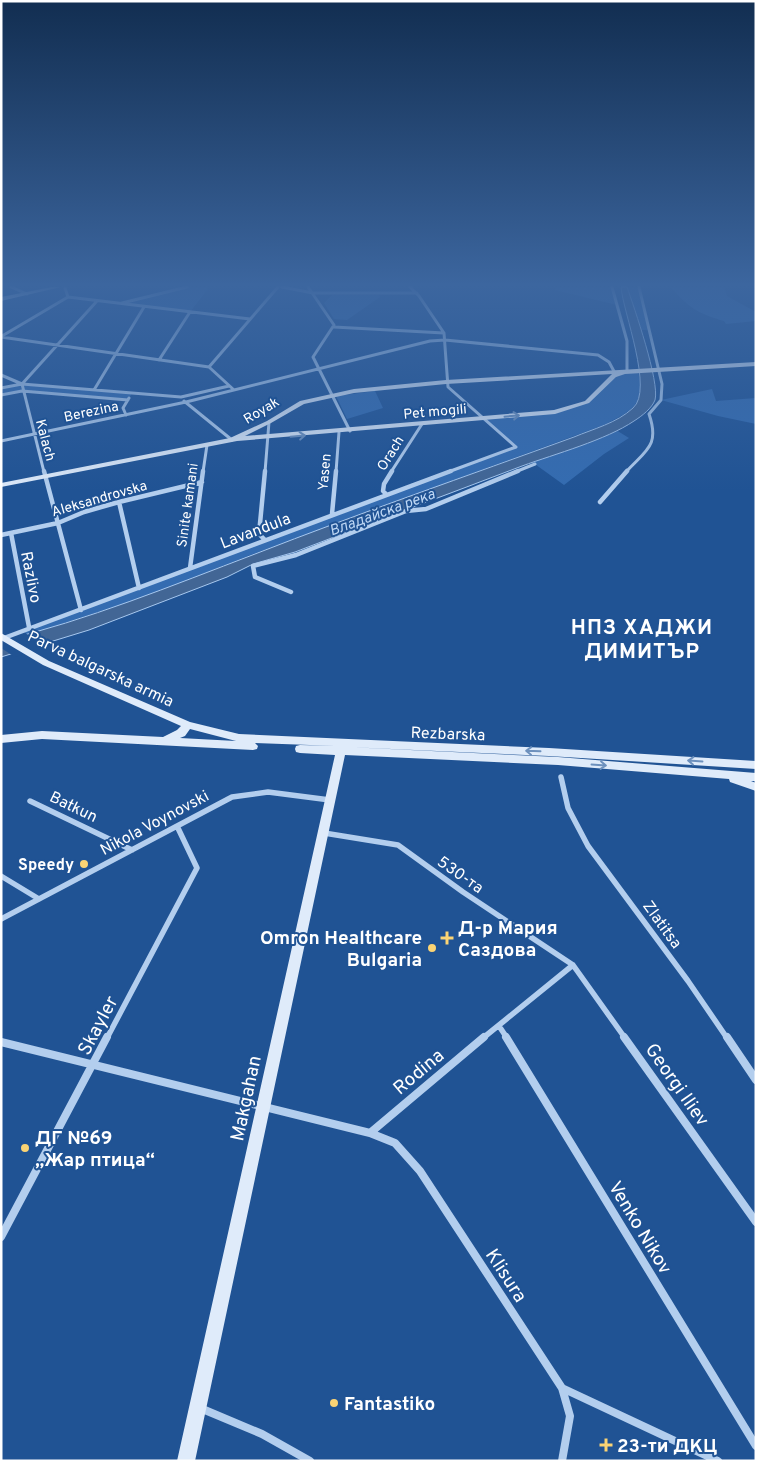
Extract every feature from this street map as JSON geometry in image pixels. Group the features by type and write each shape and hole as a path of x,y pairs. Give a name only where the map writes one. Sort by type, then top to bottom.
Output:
{"street":[{"path":"22,384 49,355"},
{"path":"94,390 115,355"},
{"path":"130,355 209,367 234,390"},
{"path":"159,360 162,355"},
{"path":"209,367 219,355"},
{"path":"314,355 313,357 319,370 333,394 350,431"},
{"name":"Berezina","path":"1,440 186,402 376,355"},
{"path":"445,355 446,382 448,387 482,419"},
{"name":"Berezina","path":"598,355 609,362 615,374"},
{"path":"627,355 627,371"},
{"path":"600,502 648,450 655,436 649,418 661,400 662,384 653,355"},
{"name":"Pet mogili","path":"232,440 482,419 571,409 587,402 615,374 627,371 756,364"},
{"name":"Royak","path":"1,485 232,440 269,422 293,406 333,394 446,382 615,374"},
{"path":"1,375 22,384"},
{"path":"1,388 22,384 181,397 229,386"},
{"name":"Kalach","path":"22,384 22,391 33,434 81,610"},
{"path":"60,394 65,387"},
{"path":"1,395 22,391 128,400"},
{"path":"126,415 123,408 132,393"},
{"path":"181,397 232,440"},
{"name":"Lavandula","path":"2,637 81,610 264,539 516,447 482,419"},
{"path":"264,539 259,534 269,422"},
{"name":"Orach","path":"386,494 383,491 384,484 422,424"},
{"name":"Yasen","path":"332,514 339,432"},
{"name":"Sinite kamani","path":"190,568 207,445"},
{"name":"Lavandula","path":"291,592 255,577 253,566 296,555 406,511 426,509 534,464"},
{"name":"Aleksandrovska","path":"1,535 58,523 84,512 119,502 202,482"},
{"path":"119,502 140,588"},
{"name":"Razlivo","path":"11,533 29,627"},
{"name":"Parva balgarska armia","path":"2,637 46,663 188,725"},
{"path":"162,741 181,733 188,725"},
{"name":"Rezbarska","path":"188,725 206,737 230,745"},
{"name":"Rezbarska","path":"188,725 239,738 756,777"},
{"name":"Rezbarska","path":"1,739 42,735 230,745 549,752 756,765"},
{"name":"Makgahan","path":"186,1461 342,747"},
{"path":"717,774 756,787"},
{"name":"Zlatitsa","path":"561,777 568,808 588,846 688,981 756,1080"},
{"name":"Nikola Voynovski","path":"1,919 232,796 249,791 267,791 330,800"},
{"name":"Batkun","path":"30,801 132,850"},
{"name":"Skayler","path":"1,1237 197,868 177,826"},
{"name":"530-та","path":"323,833 398,845 463,892 573,965"},
{"path":"1,876 39,899"},
{"name":"Rodina","path":"370,1133 573,965"},
{"name":"Georgi Iliev","path":"573,965 756,1222"},
{"name":"Venko Nikov","path":"499,1026 756,1446"},
{"path":"1,1042 370,1133"},
{"name":"Klisura","path":"370,1133 394,1143 420,1171 562,1388 570,1416 562,1461"},
{"path":"562,1388 718,1461"},
{"path":"198,1407 262,1434 310,1461"}],"shaded area":[{"path":"638,370 640,392 638,399 623,415 604,425 253,554 153,594 28,635 24,632 516,447 482,419 555,412 587,402 614,376"},
{"path":"22,384 132,393 128,400 22,391 1,395 1,388"},
{"path":"712,389 716,401 756,398 756,424 718,416 661,400"},
{"path":"375,391 383,408 347,419 336,396"},
{"path":"616,430 629,438 604,454 564,485 532,462"}],"water":[{"name":"Владайска река","path":"637,355 648,355 656,391 655,400 640,417 623,428 295,552 253,564 227,577 89,630 1,657 1,641 66,623 129,602 334,524 605,425 627,413 639,399 639,368"}],"pier":[{"path":"25,633 48,647 15,657 1,648 1,639"}],"place":[{"name":"Speedy","path":"84,864"},
{"name":"Д-р Мария Саздова","path":"447,938"},
{"name":"Omron Healthcare Bulgaria","path":"432,948"},
{"name":"ДГ №69 „Жар птица“","path":"25,1148"},
{"name":"Fantastiko","path":"334,1403"},
{"name":"23-ти ДКЦ","path":"606,1445"}],"district":[{"name":"НПЗ ХАДЖИ ДИМИТЪР","path":"642,639"}]}
